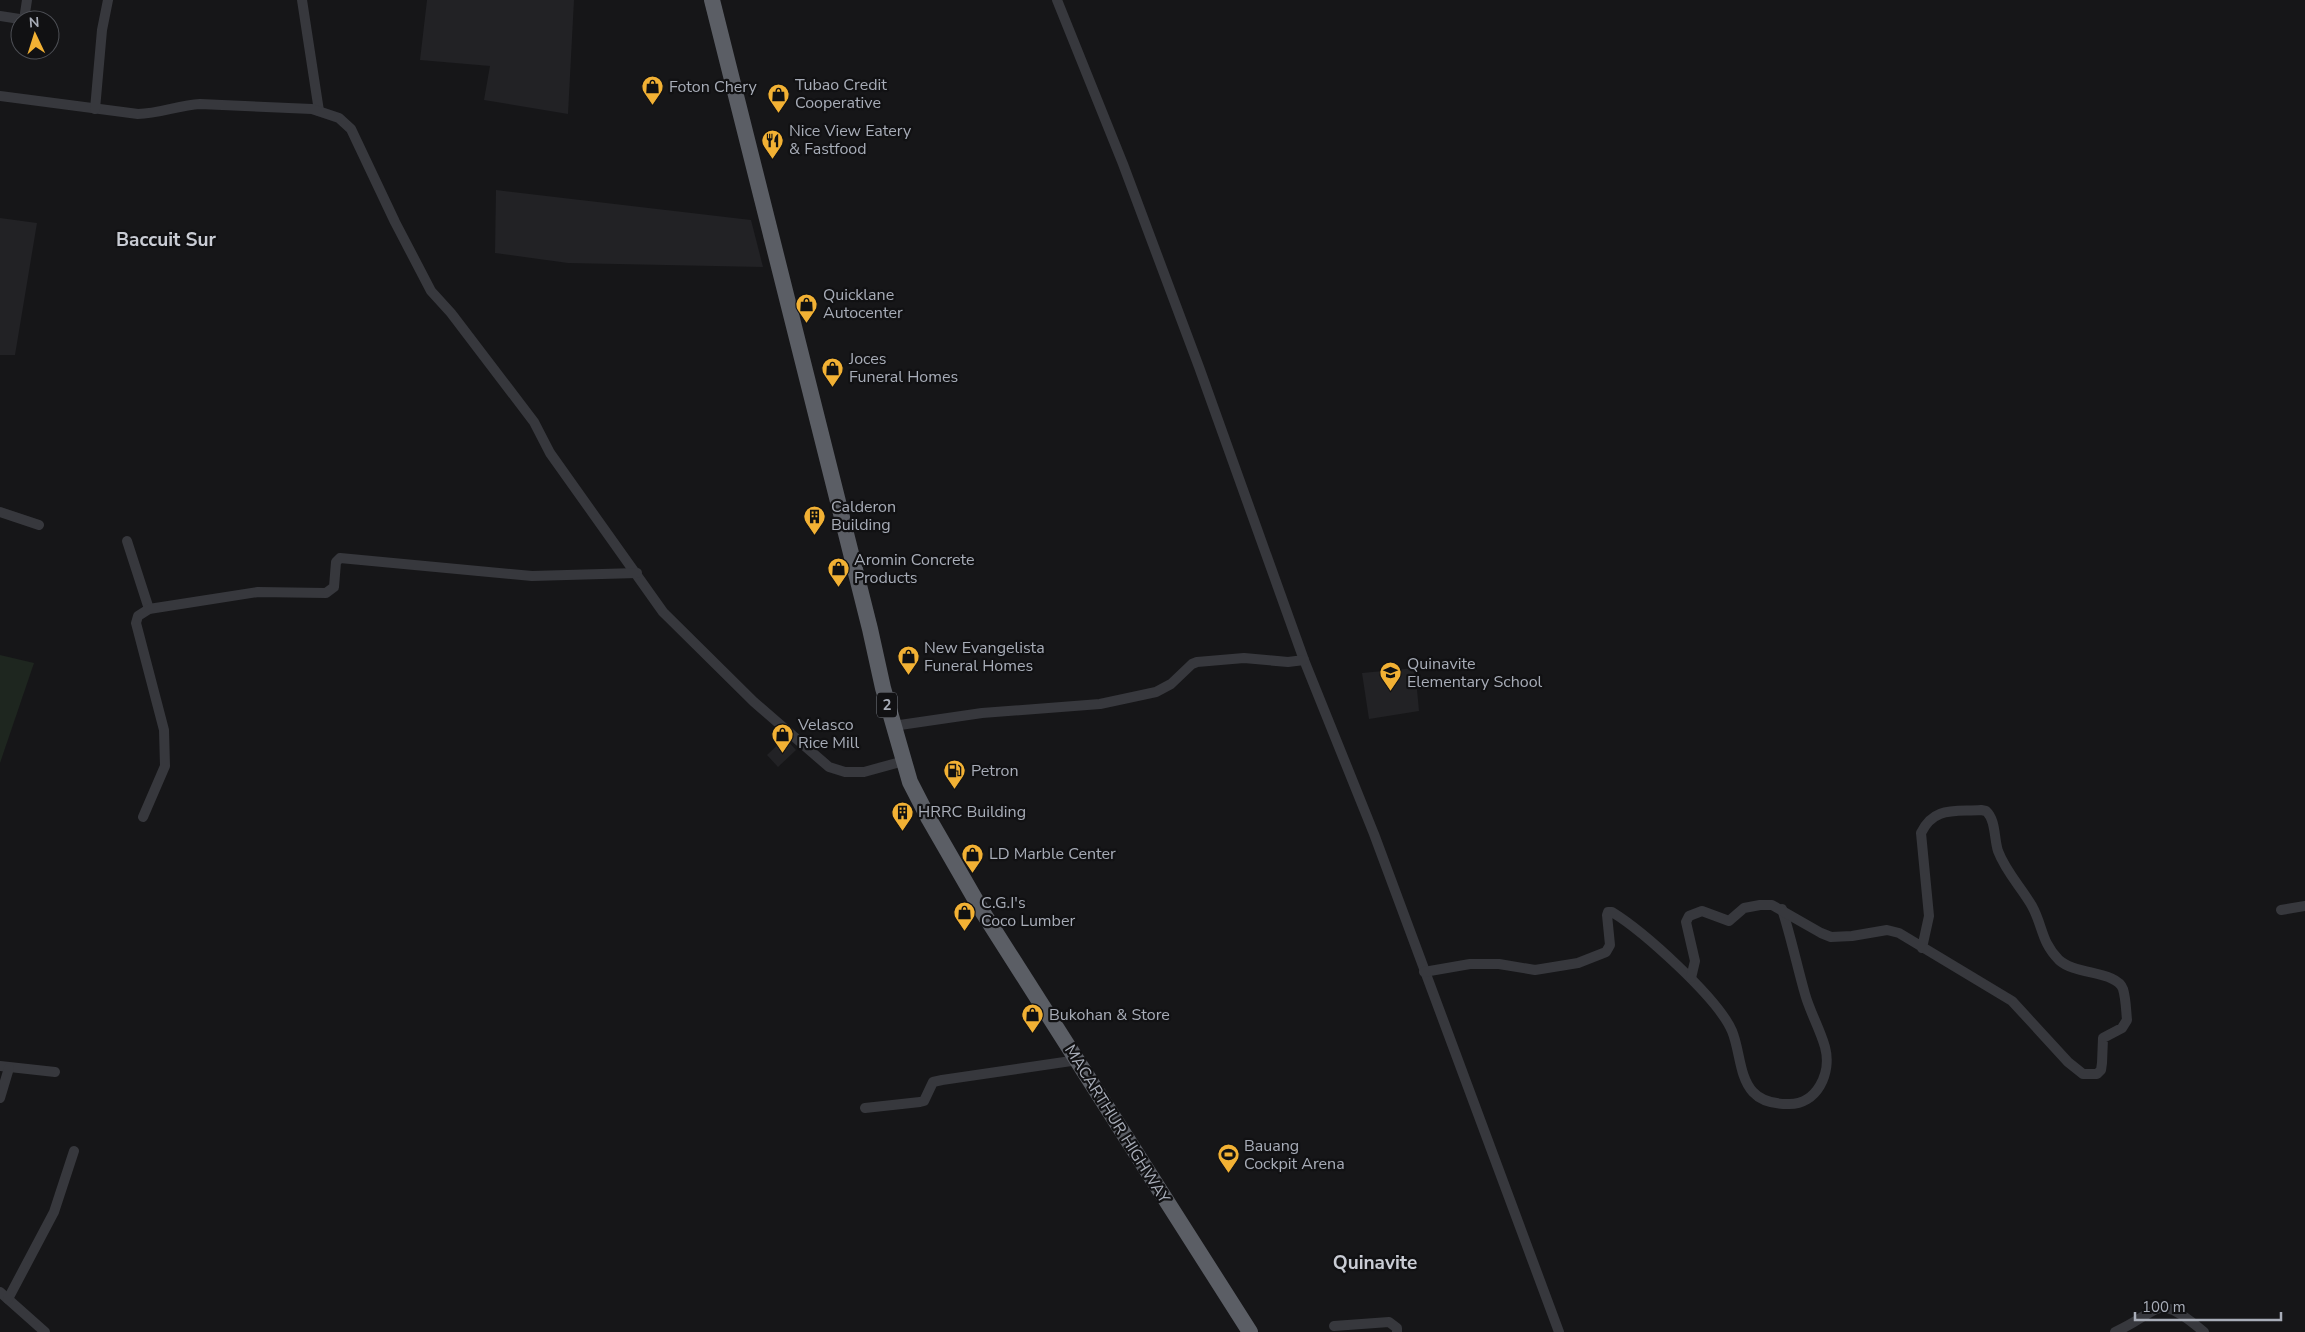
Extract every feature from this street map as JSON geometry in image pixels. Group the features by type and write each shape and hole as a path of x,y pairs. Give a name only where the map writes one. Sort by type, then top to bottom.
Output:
{"highway":[{"name":"MACARTHUR HIGHWAY","path":"712,0 893,726 913,788 959,874 1250,1332"}],"street":[{"path":"95,109 102,30 108,0"},
{"path":"302,0 319,110"},
{"path":"1057,0 1123,164 1199,367 1304,660 1374,834 1559,1332"},
{"path":"0,96 95,109 150,114 186,104 200,104 304,108 319,110 340,118 351,129 395,222 431,291 452,313 534,422 550,453 663,612 754,702 829,767 845,772 864,772 904,761"},
{"path":"0,512 39,525"},
{"path":"127,541 149,609"},
{"path":"143,817 165,766 166,758 164,730 136,623 138,616 149,609 258,592 326,592 334,588 336,562 340,558 532,576 637,573"},
{"path":"893,726 982,713 1100,704 1156,692 1171,684 1192,664 1197,662 1244,658 1288,662 1304,660"},
{"path":"1691,978 1695,961 1686,922 1689,916 1702,911 1729,921 1744,908 1772,905 1821,933 1840,938 1887,930 1899,932 1922,948 2012,1001 2068,1062 2083,1074 2097,1074 2101,1070 2103,1038 2122,1028 2127,1020 2123,988 2119,983 2113,978 2074,969 2060,961 2042,937 2033,909 2009,872 1998,850 1991,820 1986,811 1940,812 1926,824 1921,833 1929,916 1922,948"},
{"path":"2281,910 2305,906"},
{"path":"1424,972 1470,964 1500,964 1535,970 1578,963 1606,952 1610,945 1607,915 1610,912 1629,925 1691,978 1727,1021 1745,1078 1753,1092 1764,1100 1778,1104 1796,1104 1811,1099 1819,1090 1827,1061 1825,1048 1808,1004 1782,909"},
{"path":"865,1108 924,1101 933,1082 1078,1060"},
{"path":"0,1098 4,1067 55,1072"},
{"path":"45,1332 4,1296 54,1212 74,1151"},
{"path":"2115,1332 2152,1310 2161,1307 2168,1307 2186,1317 2204,1332"},
{"path":"1334,1326 1389,1322 1397,1328 1397,1332"}],"shaded area":[{"path":"427,0 574,0 568,114 484,100 490,66 420,60"},
{"path":"496,190 751,220 763,267 568,263 495,253"},
{"path":"0,218 37,223 15,355 0,355"},
{"path":"0,655 34,663 0,763"},
{"name":"Quinavite Elementary School","path":"1415,668 1419,711 1369,719 1362,673"},
{"name":"Velasco Rice Mill","path":"785,738 796,750 778,767 767,755"}],"place":[{"name":"Foton Chery","path":"653,106"},
{"name":"Tubao Credit Cooperative","path":"779,113"},
{"name":"Nice View Eatery & Fastfood","path":"773,159"},
{"name":"Quicklane Autocenter","path":"807,323"},
{"name":"Joces Funeral Homes","path":"833,387"},
{"name":"Calderon Building","path":"815,535"},
{"name":"Aromin Concrete Products","path":"838,588"},
{"name":"New Evangelista Funeral Homes","path":"908,676"},
{"name":"Quinavite Elementary School","path":"1391,692"},
{"name":"Velasco Rice Mill","path":"782,753"},
{"name":"Petron","path":"955,790"},
{"name":"HRRC Building","path":"902,831"},
{"name":"LD Marble Center","path":"973,873"},
{"name":"C.G.I's Coco Lumber","path":"965,931"},
{"name":"Bukohan & Store","path":"1033,1034"},
{"name":"Bauang Cockpit Arena","path":"1228,1174"}],"district":[{"name":"Baccuit Sur","path":"166,240"},
{"name":"Quinavite","path":"1375,1263"}]}
